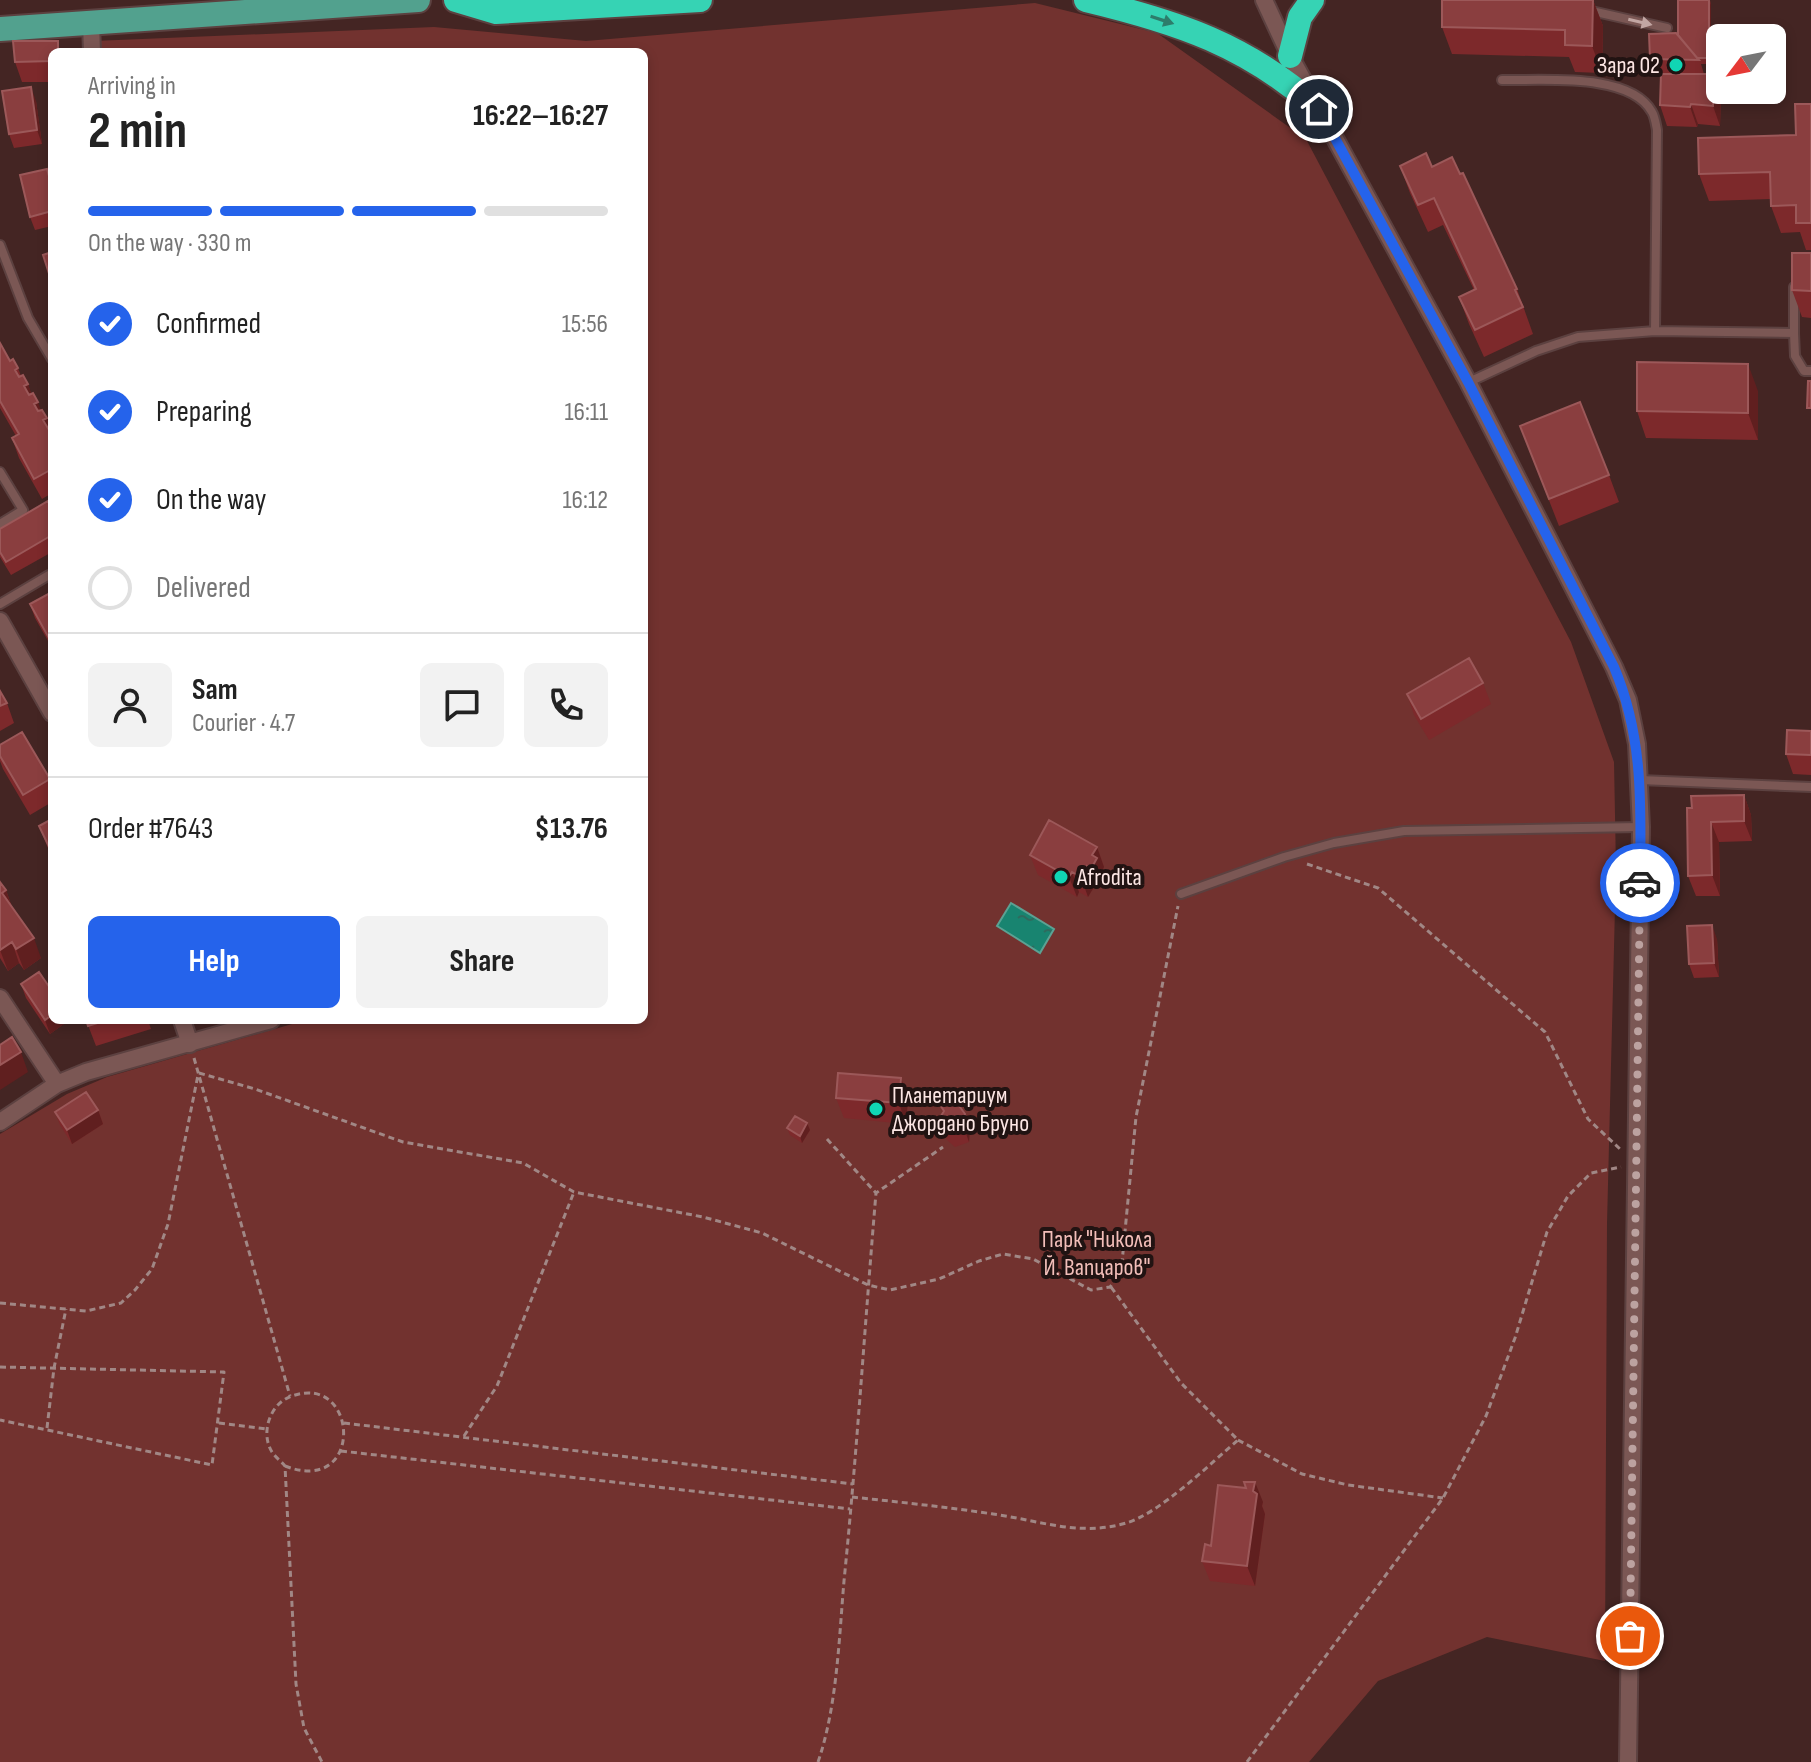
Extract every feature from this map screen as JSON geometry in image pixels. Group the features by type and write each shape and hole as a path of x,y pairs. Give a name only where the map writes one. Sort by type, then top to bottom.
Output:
{"highway":[{"path":"456,0 496,12 514,6 700,0"},
{"path":"1086,0 1140,13 1219,42 1278,74 1319,109"},
{"path":"1290,56 1300,17 1312,0"}],"main road":[{"path":"0,29 418,0"}],"street":[{"path":"1264,0 1290,56 1468,382 1628,700 1637,744 1641,827 1628,1762"},
{"path":"91,23 92,48"},
{"path":"0,621 48,706"},
{"path":"0,998 57,1084"},
{"path":"183,1024 190,1044"},
{"path":"0,1122 57,1084 86,1072 258,1024"}],"lane":[{"path":"1572,4 1667,28"},
{"path":"1502,80 1604,82 1622,87 1652,111 1657,130 1655,331"},
{"path":"0,245 28,318 48,352"},
{"path":"1795,273 1795,356 1804,371 1811,371"},
{"path":"1468,382 1536,351 1578,337 1655,331 1794,333"},
{"path":"0,472 23,510 0,524"},
{"path":"0,604 48,576"},
{"path":"1640,780 1811,787"},
{"path":"1181,894 1284,857 1334,843 1404,831 1641,827"}],"path":[{"path":"1284,857 1378,888 1533,1021 1545,1032 1588,1119 1637,1164"},
{"path":"199,1073 255,1089 403,1142 523,1163 574,1192 703,1217 762,1233 868,1285 890,1290 913,1287 1003,1254 1033,1259 1091,1290 1110,1287 1121,1273 1136,1117 1181,894"},
{"path":"0,1303 86,1311 121,1303 152,1269 168,1224 199,1073"},
{"path":"199,1073 290,1396"},
{"path":"818,1762 836,1670 876,1193 827,1139"},
{"path":"876,1193 943,1147"},
{"path":"1247,1762 1443,1498 1486,1416 1515,1338 1547,1232 1568,1196 1591,1173 1637,1164"},
{"path":"463,1437 497,1386 574,1192"},
{"path":"1110,1287 1181,1383 1238,1440 1302,1474 1348,1485 1443,1498"},
{"path":"46,1429 66,1309"},
{"path":"0,1367 224,1372 212,1465 0,1420"},
{"path":"307,1393 324,1397 337,1408 344,1423 345,1437 341,1451 330,1464 316,1471 300,1472 285,1466 270,1450 267,1429 270,1415 290,1396 307,1393"},
{"path":"218,1423 267,1429"},
{"path":"344,1423 853,1484"},
{"path":"852,1497 996,1514 1052,1526 1090,1530 1128,1523 1171,1497 1238,1440"},
{"path":"341,1451 851,1509"},
{"path":"285,1466 296,1684 304,1728 322,1762"}],"green space":[{"name":"Парк \"Никола Й. Вапцаров\"","path":"1035,3 1157,33 1306,139 1571,642 1614,762 1616,868 1607,1224 1605,1661 1487,1637 1378,1681 1309,1762 0,1762 0,1134 67,1094 107,1077 292,1024 648,1024 648,48 95,48 94,41 434,27 586,41"}],"water":[{"path":"1011,903 1054,929 1040,953 997,926"}],"building":[{"path":"1442,0 1593,0 1592,46 1565,45 1565,30 1442,27"},
{"path":"1678,0 1709,0 1706,58 1697,58 1678,35"},
{"path":"1676,33 1699,60 1650,59 1649,34"},
{"path":"13,41 58,41 58,48 48,48 48,61 15,62"},
{"path":"1661,74 1706,74 1706,104 1713,106 1660,105"},
{"path":"31,87 37,130 9,134 2,91"},
{"path":"1795,104 1811,104 1811,223 1796,223 1796,205 1771,206 1770,172 1699,174 1698,138 1796,135"},
{"path":"1426,153 1432,167 1452,157 1460,174 1463,173 1523,307 1475,330 1459,297 1476,289 1434,198 1418,205 1400,166"},
{"path":"47,169 48,212 30,217 20,175"},
{"path":"48,253 48,271 43,255"},
{"path":"1792,253 1811,253 1811,291 1792,290"},
{"path":"0,343 10,361 13,359 19,377 23,375 29,395 33,393 38,402 34,404 38,411 42,410 47,418 43,420 48,428 48,471 34,479 12,438 19,434 0,401"},
{"path":"1637,362 1748,364 1748,413 1637,411"},
{"path":"1808,381 1811,381 1811,408 1807,408"},
{"path":"1580,402 1609,475 1549,499 1520,426"},
{"path":"48,501 48,537 6,562 0,552 0,529"},
{"path":"48,594 48,636 30,604"},
{"path":"1469,658 1483,683 1421,719 1407,694"},
{"path":"0,691 7,703 0,706"},
{"path":"1787,730 1811,731 1811,755 1786,754"},
{"path":"22,732 48,780 23,795 0,756 0,745"},
{"path":"1744,795 1744,821 1711,822 1712,875 1688,876 1687,808 1692,808 1691,796"},
{"path":"1049,820 1097,847 1092,855 1097,858 1091,869 1087,866 1081,877 1072,872 1069,877 1030,855"},
{"path":"48,821 48,845 39,826"},
{"path":"0,882 6,890 2,893 34,938 16,949 12,942 0,950"},
{"path":"1712,925 1714,963 1689,964 1687,926"},
{"path":"39,972 48,985 48,1018 45,1020 21,984"},
{"path":"12,1037 21,1052 0,1065 0,1045"},
{"path":"838,1073 901,1078 899,1103 836,1098"},
{"path":"86,1092 98,1110 67,1130 55,1112"},
{"path":"952,1096 965,1114 964,1128 950,1133 942,1127 944,1111 939,1103"},
{"path":"795,1116 807,1123 800,1136 787,1128"},
{"path":"1244,1482 1255,1482 1253,1491 1257,1494 1247,1566 1202,1561 1205,1544 1211,1546 1218,1485 1246,1488"}],"way so far":[{"path":"1630,1636 1640,883"}],"place":[{"name":"Зара 02","path":"1676,65"},
{"name":"Afrodita","path":"1061,877"},
{"name":"Планетариум Джордано Бруно","path":"876,1109"}],"route":[{"path":"1319,109 1468,382 1592,620 1628,700 1640,780 1640,883"}]}
